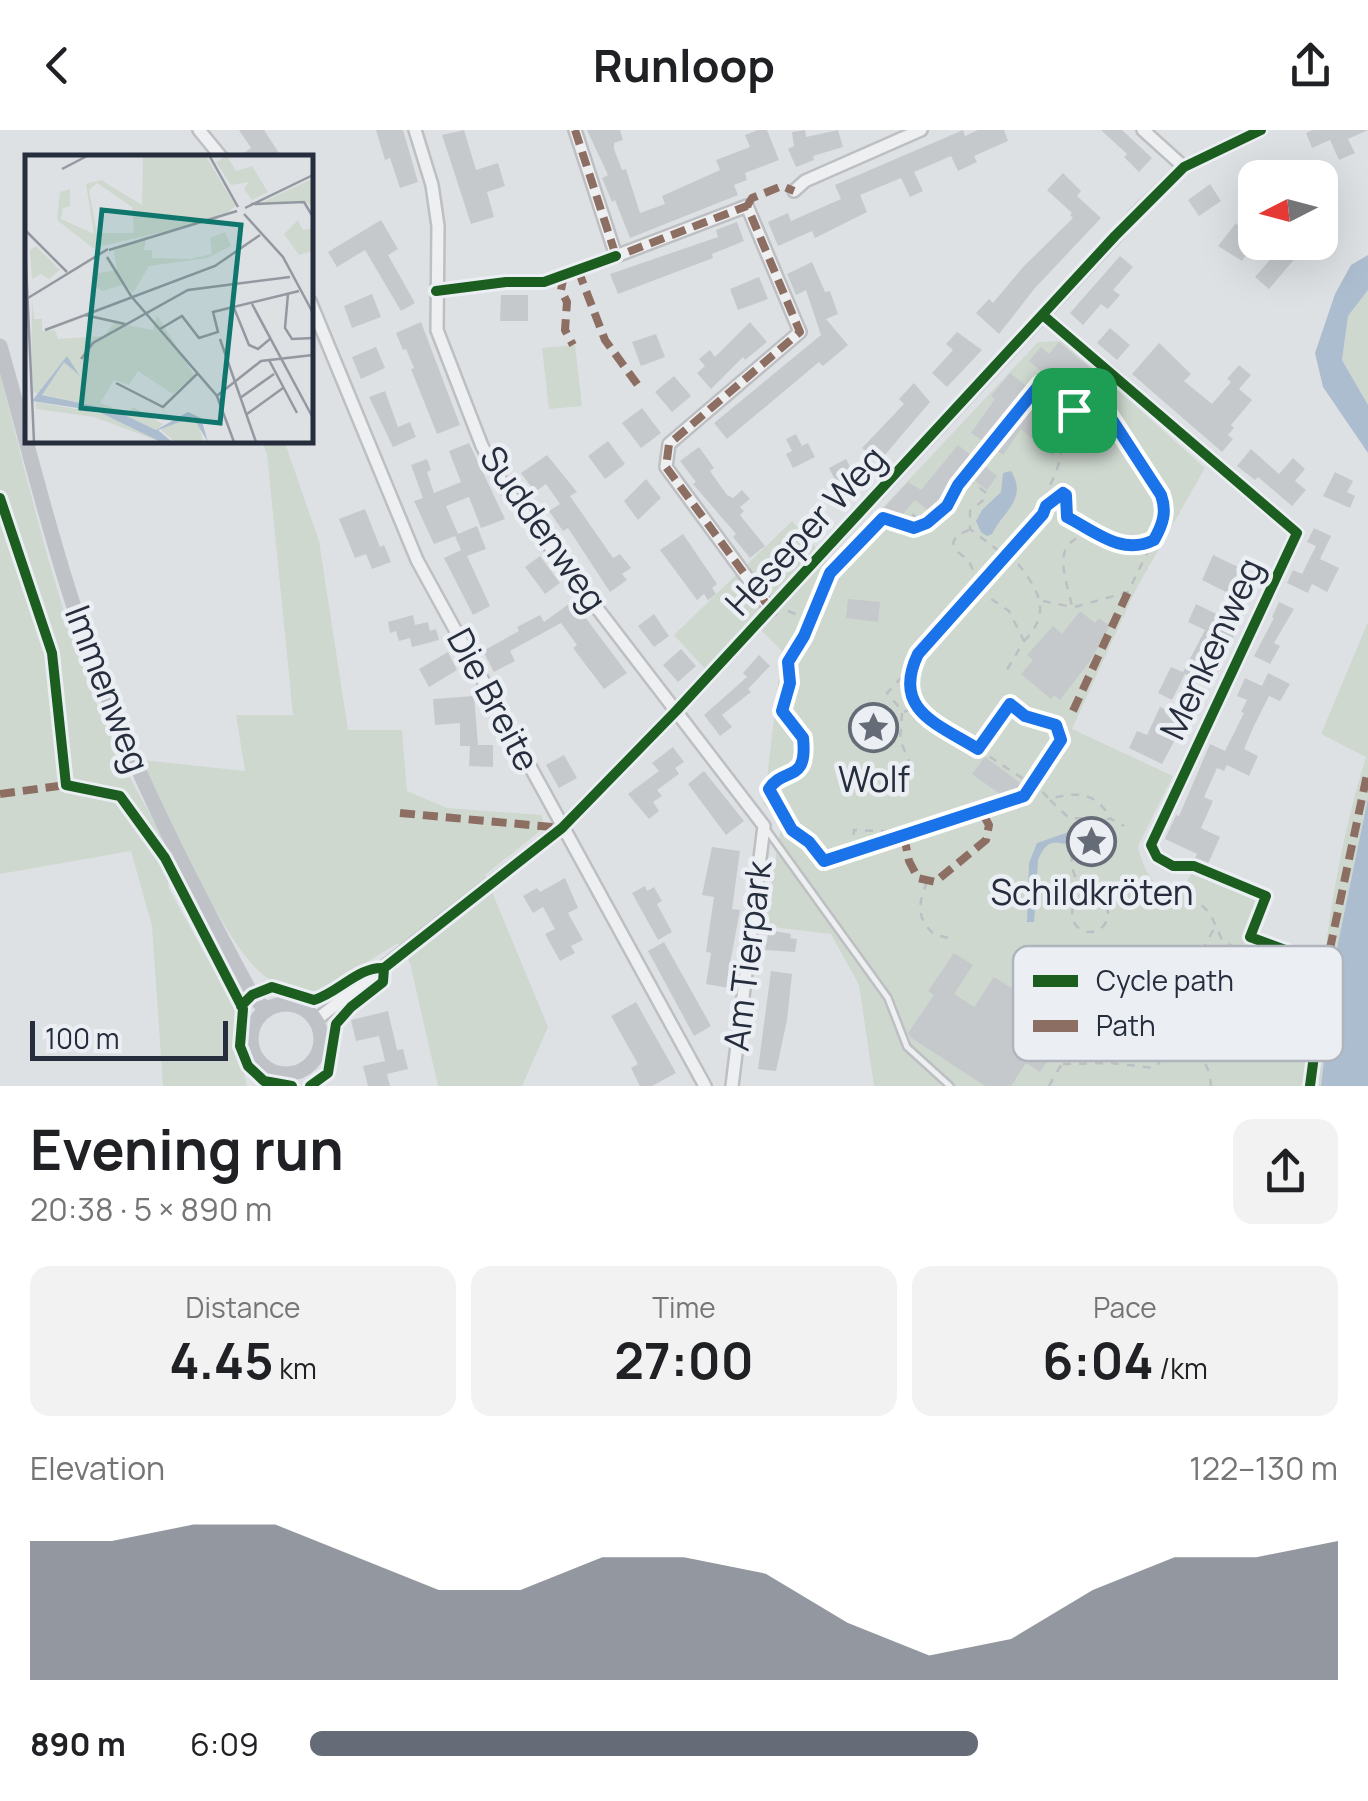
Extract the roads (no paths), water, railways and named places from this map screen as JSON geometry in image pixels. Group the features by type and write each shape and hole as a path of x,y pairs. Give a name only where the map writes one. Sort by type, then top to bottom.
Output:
{"street":[{"path":"199,130 220,155"},
{"name":"Suddenweg","path":"415,130 432,185 438,226 437,330 482,446 505,488 764,826"},
{"path":"575,130 616,256 747,206 800,332 669,444 666,468 775,605"},
{"path":"794,191 805,181 922,130"},
{"path":"1143,130 1184,167"},
{"name":"Heseper Weg","path":"316,1020 562,828 1184,167 1261,130"},
{"name":"Die Breite","path":"312,306 417,560 705,1086"},
{"name":"Menkenweg","path":"1044,316 1298,533 1151,845 1157,857 1173,866"},
{"name":"Immenweg","path":"0,346 25,437"},
{"name":"Immenweg","path":"26,442 54,542 102,683 157,816 252,995 266,1010"},
{"name":"Am Tierpark","path":"732,1086 764,826"},
{"path":"278,1004 294,1004 316,1020 322,1042 318,1056 305,1070 279,1074 254,1055 252,1031 266,1010 278,1004"},
{"path":"305,1070 316,1086"}],"lane":[{"path":"764,826 888,998 907,1048 950,1086"}],"water":[{"path":"1368,255 1368,290 1348,316 1342,360 1368,405 1368,453 1323,387 1315,353 1335,294 1351,265"},
{"path":"1011,471 1016,481 1016,497 987,536 976,521 1001,492 1003,473"},
{"path":"1368,798 1368,1086 1321,1086 1324,1061 1343,1061 1343,946 1338,943"},
{"path":"1111,825 1105,843 1047,846 1038,860 1034,922 1027,922 1029,863 1037,843 1069,832 1082,832 1087,827"}],"place":[{"name":"Wolf","path":"874,728"},
{"name":"Schildkröten","path":"1092,841"}]}
